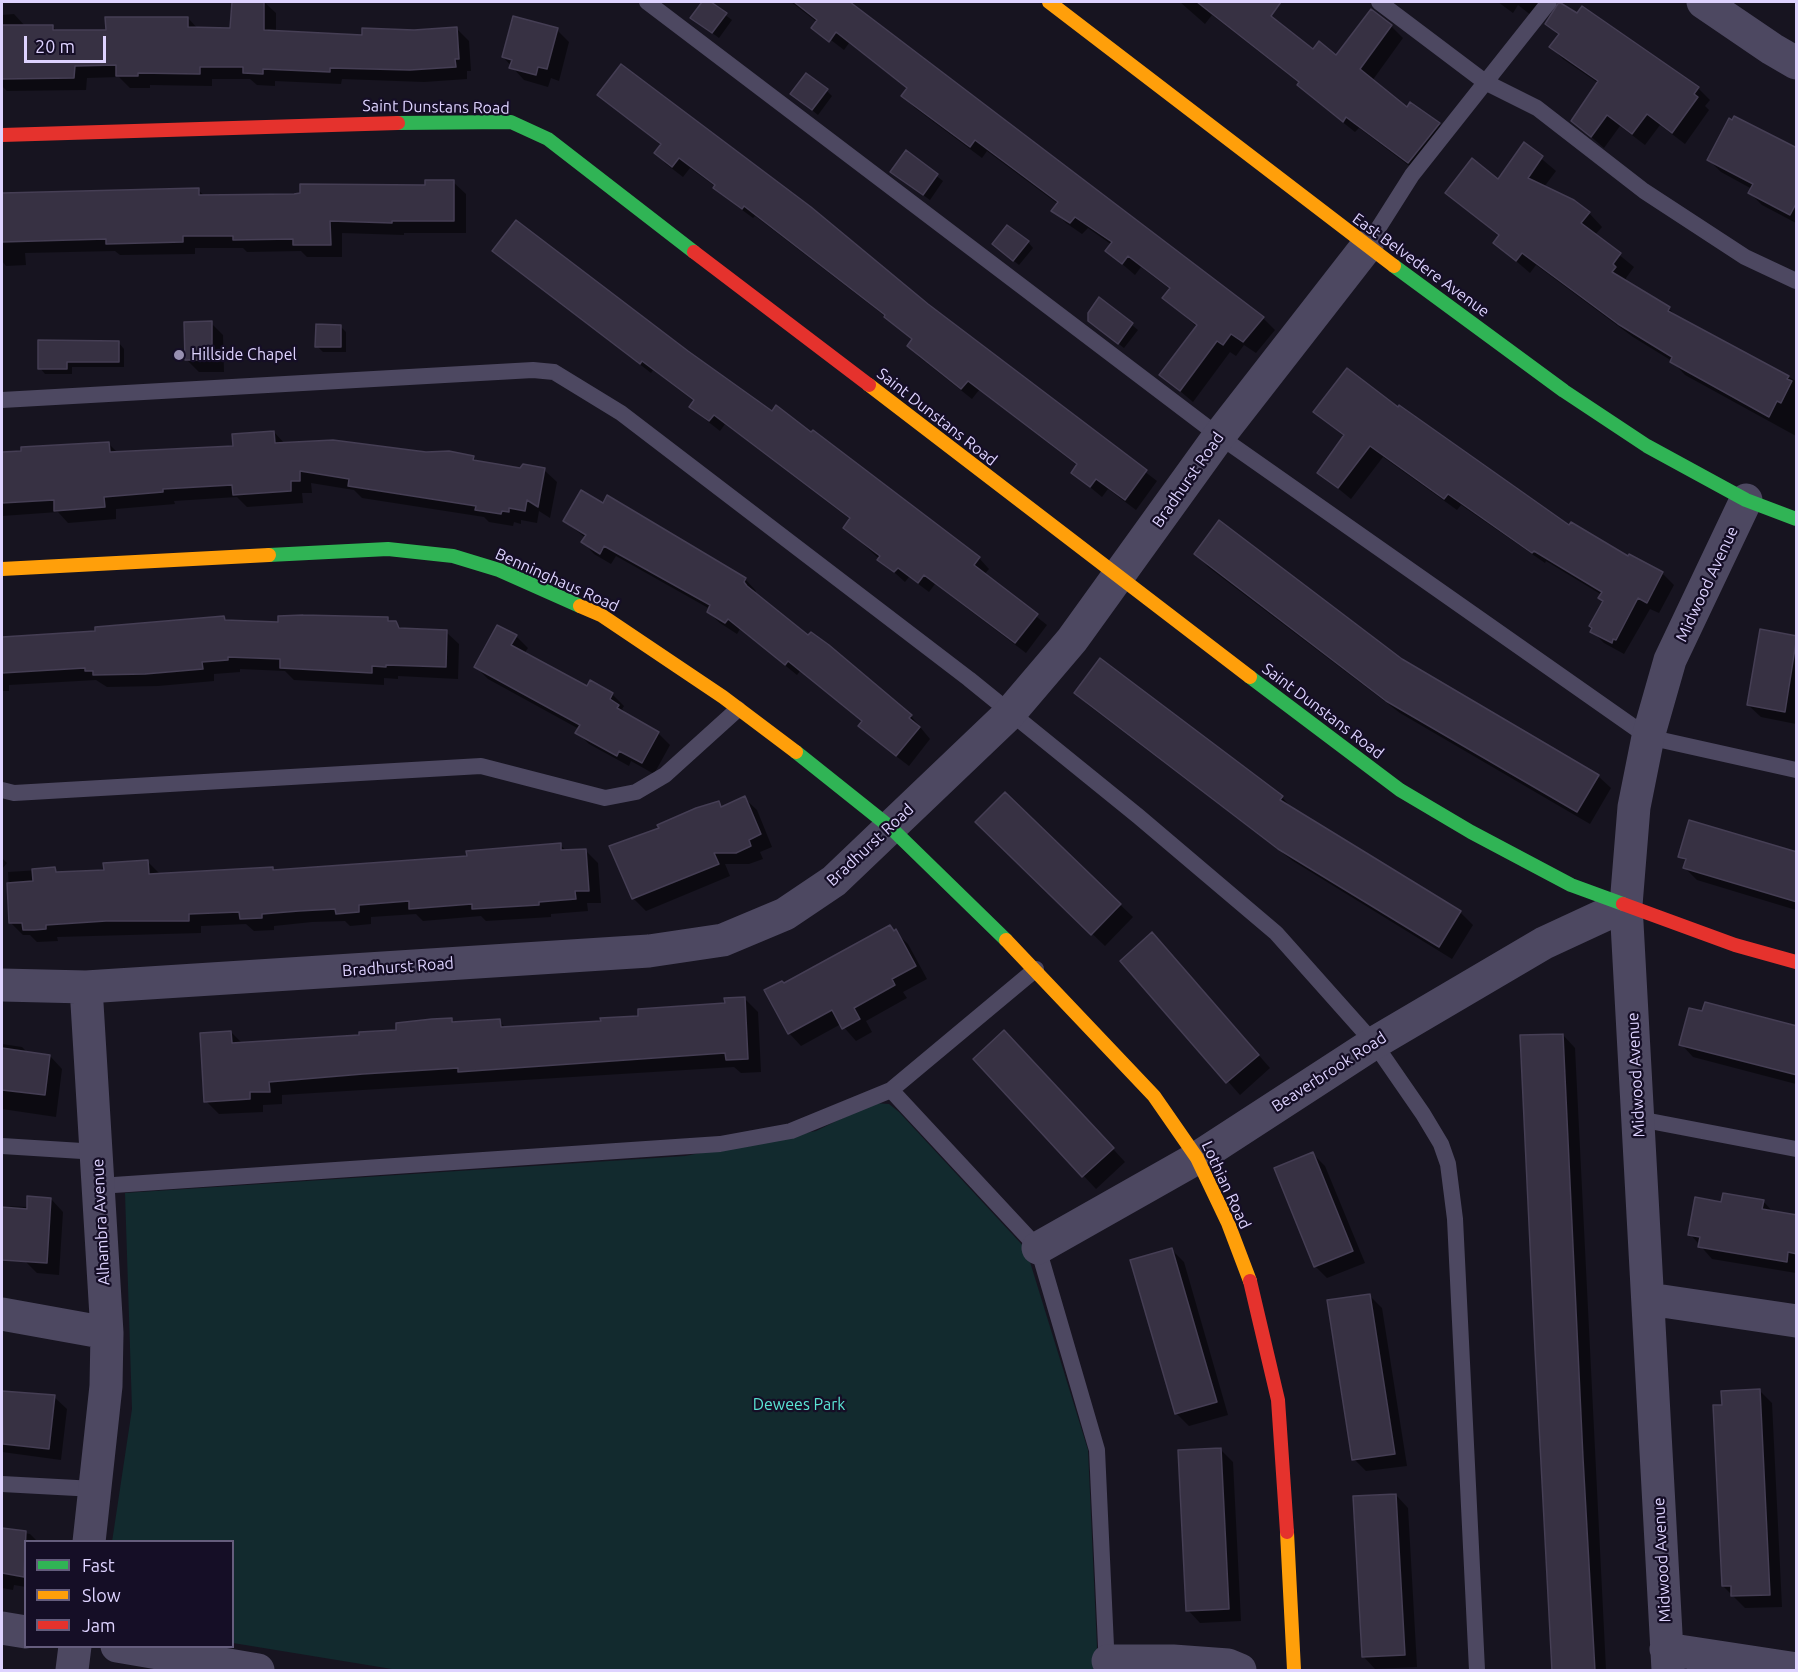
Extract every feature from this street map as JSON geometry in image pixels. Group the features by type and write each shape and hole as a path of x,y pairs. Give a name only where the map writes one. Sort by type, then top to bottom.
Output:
{"street":[{"name":"East Belvedere Avenue","path":"1049,2 1366,246 1564,391 1647,446 1746,500 1797,519"},
{"path":"1703,2 1772,50 1797,63"},
{"name":"Saint Dunstans Road","path":"2,135 319,123 511,122 548,138 1119,578 1400,790 1471,832 1571,885 1735,945 1797,962"},
{"name":"Bradhurst Road","path":"86,987 649,951 723,940 785,914 834,881 1010,714 1072,640 1119,578 1219,435 1366,246"},
{"name":"Midwood Avenue","path":"1667,1660 1626,905 1635,807 1648,737 1671,660 1746,500"},
{"name":"Benninghaus Road","path":"2,569 388,549 453,556 499,570 601,615 738,709 835,781 890,827"},
{"name":"Lothian Road","path":"890,827 1036,969 1154,1096 1197,1158 1228,1223 1250,1282 1278,1400 1283,1448 1294,1671"},
{"name":"Beaverbrook Road","path":"1038,1248 1197,1158 1374,1043 1544,943 1626,905"},
{"path":"2,985 86,987"},
{"name":"Alhambra Avenue","path":"86,987 98,1152 107,1332 106,1386 88,1540"},
{"path":"1649,1299 1797,1321"},
{"path":"2,1314 107,1332"},
{"path":"2,1628 24,1632"},
{"path":"72,1671 75,1648"},
{"path":"123,1648 258,1671"},
{"path":"1667,1660 1797,1669"},
{"path":"1107,1666 1173,1661 1228,1665 1240,1671"}],"lane":[{"path":"647,2 1219,435 1648,737 1797,770"},
{"path":"1379,2 1485,82 1537,108 1644,191 1698,228 1745,257 1797,281"},
{"path":"1366,246 1412,175 1549,2"},
{"path":"2,400 521,371 554,372 588,390 621,412 969,679 1138,816 1276,933 1374,1043 1423,1114 1441,1144 1448,1164 1455,1219 1477,1671"},
{"path":"2,790 26,792 481,766 605,798 636,792 665,775 738,709"},
{"path":"99,1186 720,1144 791,1131 891,1090 1036,969"},
{"path":"891,1090 1038,1248 1097,1450 1107,1666"},
{"path":"1639,1119 1797,1149"},
{"path":"2,1146 98,1152"},
{"path":"2,1484 95,1489"}],"green space":[{"name":"Dewees Park","path":"873,1103 889,1104 1026,1249 1088,1450 1098,1670 398,1670 234,1643 234,1540 112,1540 132,1409 125,1193 685,1156 816,1131"}],"building":[{"path":"232,2 264,2 264,30 362,35 362,28 414,30 457,27 459,59 455,59 456,67 410,70 330,68 330,72 263,69 263,74 243,73 243,67 200,67 200,74 138,73 138,76 116,76 116,65 75,66 74,78 2,79 2,25 53,25 53,30 106,30 105,17 188,17 188,27 230,28"},
{"path":"702,2 711,2 727,13 712,33 690,18"},
{"path":"794,2 850,2 1264,317 1243,342 1231,334 1223,345 1217,341 1180,391 1159,375 1197,325 1162,298 1170,288 1128,256 1122,264 1105,251 1112,242 1075,217 1070,223 1051,211 1058,202 975,140 970,147 901,96 907,88 836,32 829,42 811,28 817,20"},
{"path":"1197,2 1281,2 1271,16 1313,49 1319,41 1336,55 1371,9 1392,25 1360,69 1407,107 1410,102 1440,123 1408,163 1346,117 1343,122 1297,85 1299,82"},
{"path":"1559,2 1577,13 1582,6 1699,87 1694,94 1698,97 1672,133 1647,114 1632,134 1607,115 1591,137 1571,121 1598,81 1549,47 1559,34 1545,24"},
{"path":"513,16 558,28 547,69 538,67 536,75 509,68 512,60 502,57"},
{"path":"621,64 811,207 928,304 1147,470 1125,500 1096,479 1090,487 1071,473 1077,464 968,381 961,389 907,346 912,339 884,317 885,315 744,206 742,209 713,188 715,185 679,158 672,167 654,153 661,144 597,95"},
{"path":"806,73 828,89 812,110 790,94"},
{"path":"1734,116 1797,148 1797,202 1790,215 1748,193 1753,184 1707,160 1729,118 1732,120"},
{"path":"1524,142 1543,156 1528,178 1574,200 1590,212 1581,223 1621,253 1613,264 1616,267 1612,272 1670,307 1668,311 1789,376 1787,379 1792,381 1781,403 1777,401 1769,417 1670,362 1672,357 1618,324 1522,253 1516,261 1493,243 1499,235 1445,193 1472,158 1498,179"},
{"path":"906,150 938,174 923,195 890,172"},
{"path":"425,180 454,180 454,221 392,221 392,223 330,221 331,245 293,245 293,239 233,240 233,236 183,236 183,242 106,244 106,239 2,242 2,193 199,188 199,195 294,194 300,193 300,184 425,185"},
{"path":"516,220 688,351 772,411 776,405 811,432 813,430 980,557 974,565 1038,614 1015,643 924,575 918,583 898,568 894,572 877,560 880,556 843,528 850,518 714,415 709,421 689,407 694,400 642,361 640,364 492,251"},
{"path":"1007,225 1029,241 1013,261 992,244"},
{"path":"1099,297 1133,323 1118,344 1088,321 1088,313"},
{"path":"212,321 212,360 185,360 184,322"},
{"path":"316,324 341,325 341,347 315,347"},
{"path":"38,340 119,341 119,362 67,362 67,369 38,369"},
{"path":"1347,368 1398,407 1399,405 1569,525 1571,522 1628,556 1629,554 1663,572 1647,603 1638,598 1616,640 1613,639 1612,643 1590,632 1592,628 1589,626 1603,601 1598,598 1602,592 1534,551 1532,553 1448,494 1444,499 1370,446 1338,488 1317,473 1344,435 1313,412"},
{"path":"274,431 275,443 333,440 426,452 449,451 474,456 473,460 520,468 523,464 545,468 538,507 527,500 525,511 509,508 509,512 502,511 501,514 475,510 476,506 348,486 349,479 300,471 300,481 291,481 291,491 233,495 232,485 163,489 163,492 104,497 105,507 54,511 54,500 2,503 2,452 21,451 21,447 109,442 110,452 233,446 232,434"},
{"path":"581,490 603,503 607,495 746,578 744,582 747,586 808,635 811,632 829,645 912,715 909,718 920,727 896,756 858,726 862,721 788,661 785,665 728,619 725,623 707,612 710,605 604,546 600,554 581,542 586,535 563,521"},
{"path":"1219,520 1402,659 1599,775 1577,812 1386,701 1194,554"},
{"path":"224,616 225,620 278,622 278,616 388,617 388,621 396,621 399,628 447,630 446,667 372,666 372,673 280,668 280,659 228,657 228,660 202,662 203,669 145,674 93,675 93,671 85,671 85,668 2,673 2,637 95,631 95,627"},
{"path":"497,625 517,635 511,645 587,686 590,680 613,693 610,699 619,705 617,708 659,732 642,763 619,751 617,756 575,733 580,725 474,667"},
{"path":"1760,629 1797,636 1785,712 1747,705"},
{"path":"1100,658 1283,796 1280,800 1461,911 1439,947 1278,849 1074,693"},
{"path":"1005,792 1121,904 1091,935 975,822"},
{"path":"745,796 761,834 749,840 751,846 736,853 714,853 719,864 632,899 609,846 659,828 657,825 696,808 719,801 721,807"},
{"path":"1689,820 1797,852 1797,902 1683,868 1686,859 1678,857"},
{"path":"561,843 561,850 586,849 589,891 575,891 576,899 539,902 539,905 472,909 472,904 409,909 409,901 359,905 359,912 336,914 335,909 262,914 262,918 240,919 239,912 189,914 189,921 106,921 46,925 46,929 34,930 23,930 22,923 9,923 7,883 33,881 32,869 55,867 56,872 104,870 103,863 148,860 149,874 273,867 273,870 467,856 466,851"},
{"path":"890,925 894,931 896,929 916,966 892,979 895,985 854,1008 860,1019 842,1029 832,1010 788,1034 764,990 782,981 784,983"},
{"path":"1152,932 1259,1055 1226,1083 1120,961"},
{"path":"745,997 748,1059 726,1060 725,1053 458,1072 458,1068 363,1074 269,1082 270,1092 250,1092 250,1099 204,1102 200,1033 231,1031 232,1043 359,1035 359,1032 396,1030 396,1023 432,1019 452,1018 452,1022 500,1019 501,1027 601,1021 600,1018 638,1016 638,1009 725,1003 724,998"},
{"path":"1705,1002 1797,1026 1797,1075 1679,1045 1689,1008 1702,1011"},
{"path":"1004,1030 1114,1148 1082,1177 973,1059"},
{"path":"1563,1034 1595,1671 1552,1671 1535,1350 1520,1035"},
{"path":"2,1048 50,1055 45,1095 2,1090"},
{"path":"1313,1152 1353,1251 1314,1267 1274,1168"},
{"path":"1723,1193 1764,1200 1762,1209 1797,1215 1797,1254 1788,1252 1787,1262 1698,1247 1700,1237 1688,1235 1695,1197 1721,1202"},
{"path":"27,1196 51,1198 47,1263 2,1260 2,1207 27,1209"},
{"path":"1172,1248 1217,1402 1175,1414 1130,1260"},
{"path":"1370,1294 1395,1454 1352,1460 1327,1300"},
{"path":"1760,1389 1770,1595 1731,1596 1731,1586 1722,1586 1713,1405 1722,1405 1721,1391"},
{"path":"2,1391 55,1395 49,1449 3,1444"},
{"path":"1221,1448 1229,1609 1186,1611 1178,1450"},
{"path":"1396,1494 1405,1655 1362,1657 1353,1496"},
{"path":"2,1528 26,1531 24,1577 2,1573"}],"traffic: fast":[{"path":"398,123 511,122 548,139 694,252"},
{"path":"1394,266 1564,391 1647,446 1746,500 1796,519"},
{"path":"269,555 388,549 453,556 499,570 580,606"},
{"path":"1250,677 1400,790 1471,832 1571,885 1623,904"},
{"path":"796,752 890,827 1006,940"}],"traffic: slow":[{"path":"1049,2 1394,266"},
{"path":"869,385 1250,677"},
{"path":"2,569 269,555"},
{"path":"580,606 601,615 723,697 796,752"},
{"path":"1006,940 1154,1096 1197,1158 1228,1223 1250,1281"},
{"path":"1287,1532 1294,1670"}],"traffic: jam":[{"path":"2,135 398,123"},
{"path":"694,252 869,385"},
{"path":"1623,904 1735,945 1796,962"},
{"path":"1250,1281 1278,1400 1287,1532"}],"place":[{"name":"Hillside Chapel","path":"179,355"}]}
